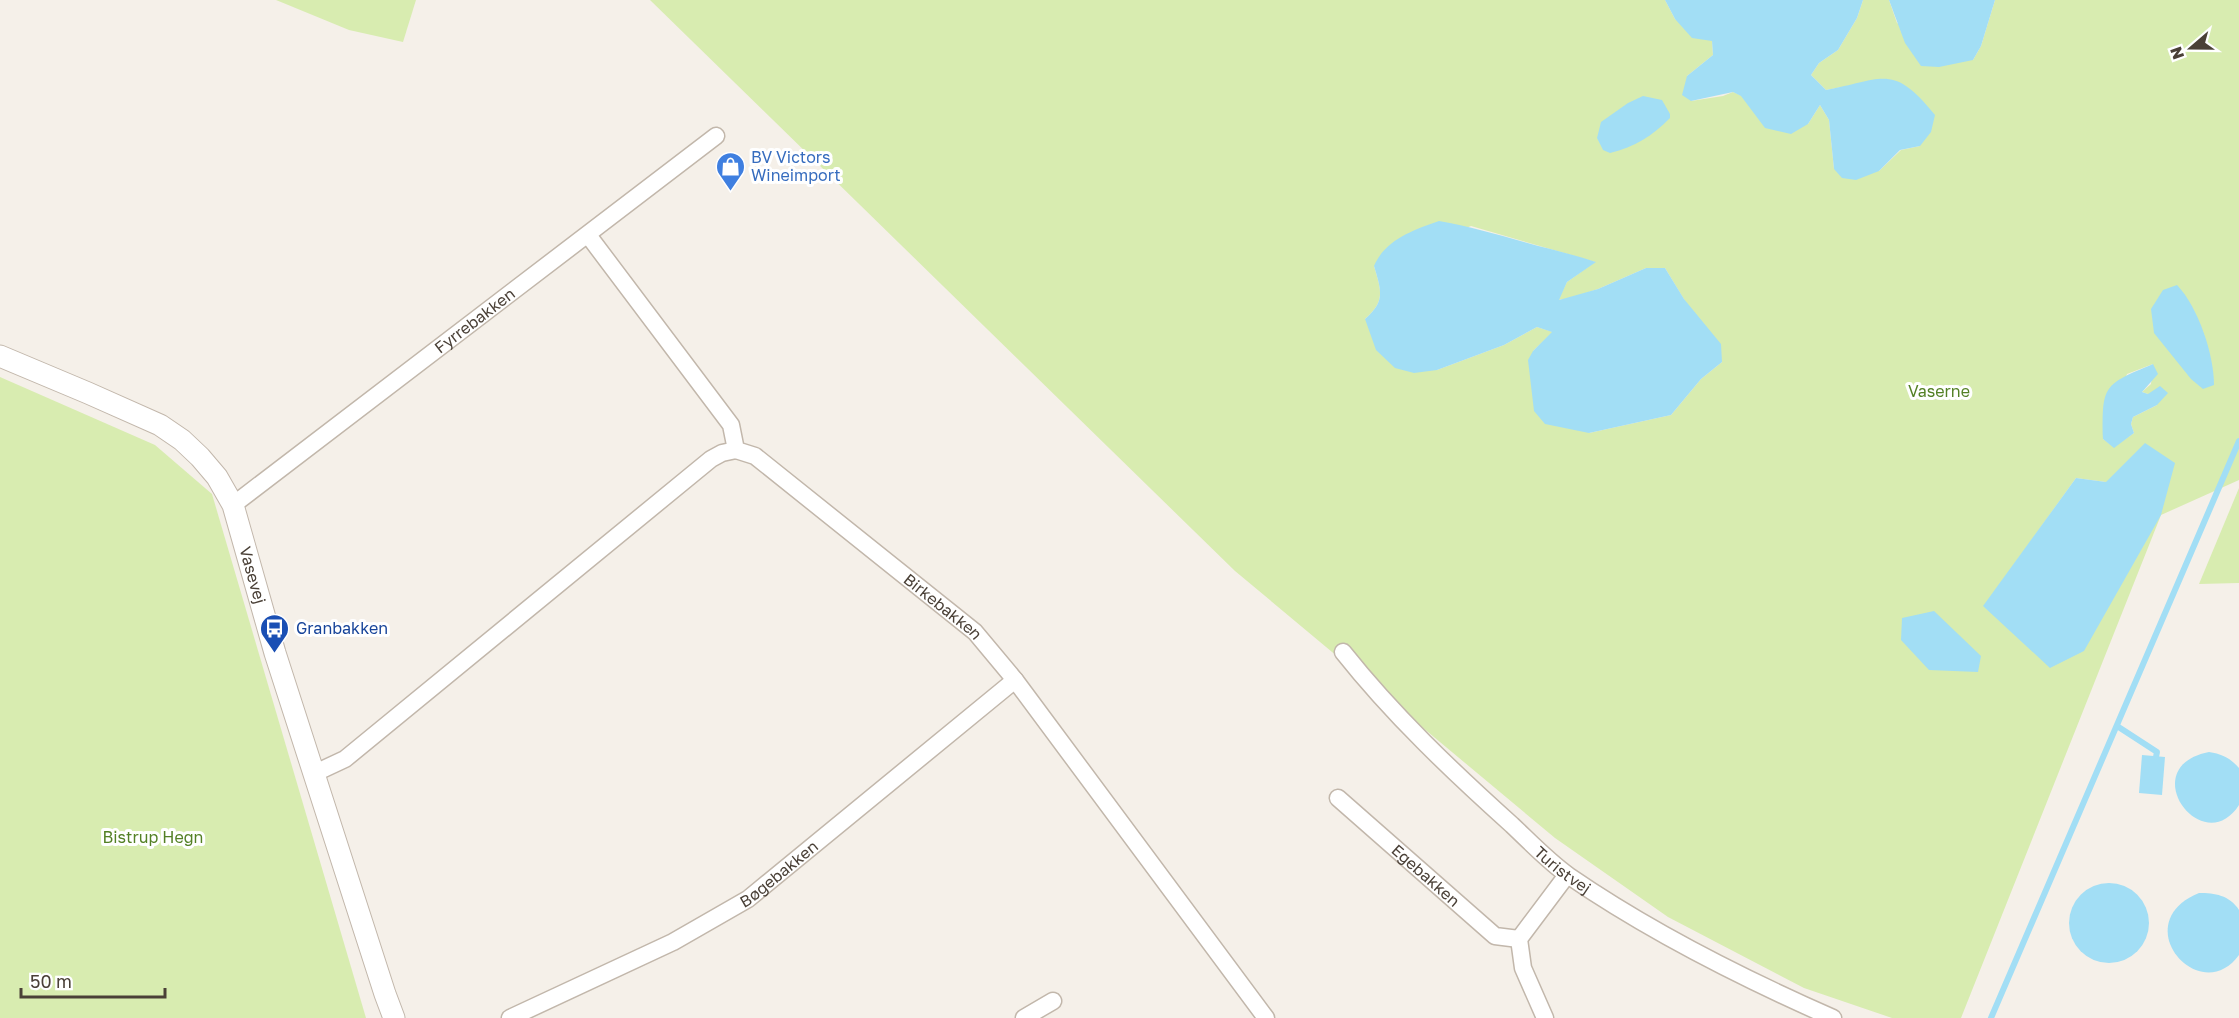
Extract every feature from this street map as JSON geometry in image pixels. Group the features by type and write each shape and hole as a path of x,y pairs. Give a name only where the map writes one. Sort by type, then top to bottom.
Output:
{"street":[{"name":"Fyrrebakken","path":"233,505 716,136"},
{"path":"313,774 345,759 711,459 722,453 736,450 730,425 588,235"},
{"name":"Vasevej","path":"0,356 160,425 182,440 217,477 233,505 270,636 313,774 394,1018"},
{"name":"Birkebakken","path":"736,450 755,456 975,632 1015,680 1266,1018"},
{"name":"Turistvej","path":"1343,652 1409,726 1473,790 1568,875 1669,938 1833,1018"},
{"name":"Bøgebakken","path":"510,1018 673,942 748,899 1015,680"},
{"name":"Egebakken","path":"1338,798 1495,936 1519,939"},
{"path":"1545,1018 1523,968 1519,939 1568,875"},
{"path":"1024,1018 1053,1001"}],"green space":[{"path":"276,0 416,0 403,42 349,30"},
{"name":"Vaserne","path":"650,0 1665,0 1675,19 1712,40 1713,55 1687,76 1691,101 1723,96 1733,92 1808,124 1820,105 1829,120 1834,169 1879,171 1901,150 1920,146 1842,87 1826,90 1811,75 1819,63 1838,50 1857,18 1863,0 1889,0 1897,23 1973,60 1981,46 1995,0 2239,0 2239,480 2161,515 1961,1018 1892,1018 1804,988 1668,917 1555,838 1235,571","holes":["1471,226 1595,262 1567,282 1558,300 1598,289 1646,268 1665,268 1722,362 1701,379 1671,415 1589,433 1533,351 1553,332 1537,327 1504,345 1437,370 1365,319 1372,313 1379,301 1380,289 1374,266","2153,364 2151,384 2142,392 2148,394 2157,405 2133,417 2131,424 2134,433 2114,447 2103,439 2127,374","2076,478 2106,482 1984,606"]},
{"name":"Bistrup Hegn","path":"0,377 155,445 212,494 366,1018 0,1018"},
{"path":"2239,488 2239,583 2199,584"}],"water":[{"path":"1665,0 1863,0 1857,18 1838,50 1819,63 1811,75 1826,90 1875,79 1897,81 1921,99 1935,115 1931,132 1920,146 1900,150 1879,171 1856,180 1842,178 1834,169 1829,120 1820,105 1808,124 1791,134 1765,128 1741,96 1733,92 1691,101 1682,95 1687,76 1713,55 1712,41 1692,38 1675,19"},
{"path":"1889,0 1995,0 1981,46 1973,60 1939,67 1921,66 1905,43"},
{"path":"1643,96 1662,100 1670,118 1657,130 1635,144 1610,153 1603,150 1597,138 1601,122 1628,103"},
{"path":"1439,221 1482,230 1596,262 1567,282 1559,300 1598,289 1646,268 1665,268 1684,299 1721,344 1722,362 1701,379 1671,415 1589,433 1545,424 1534,411 1528,360 1533,351 1552,332 1537,327 1504,345 1437,370 1414,373 1395,368 1376,350 1365,319 1372,313 1379,301 1380,289 1374,266 1385,249 1401,237"},
{"path":"2177,285 2192,306 2208,346 2214,385 2203,389 2191,379 2154,333 2151,309 2163,290"},
{"path":"2153,364 2158,374 2142,392 2148,394 2160,386 2168,393 2157,405 2133,417 2131,424 2134,433 2114,448 2103,439 2105,397 2115,383"},
{"path":"2145,443 2175,463 2161,515 2084,651 2050,668 1983,606 2076,478 2106,482"},
{"path":"1934,611 1981,656 1978,672 1929,670 1901,640 1902,618"},
{"path":"2209,752 2226,757 2239,768 2239,805 2224,819 2208,822 2194,817 2182,805 2176,790 2177,774 2187,761"},
{"path":"2142,755 2165,757 2162,795 2139,793"},
{"path":"2101,883 2117,883 2138,894 2149,915 2149,931 2138,952 2117,963 2101,963 2087,957 2075,945 2069,931 2069,915 2075,901 2087,889"},
{"path":"2199,893 2221,896 2231,901 2239,910 2239,955 2223,969 2206,972 2190,967 2177,955 2169,940 2169,923 2178,906"}],"waterway":[{"path":"1991,1018 2239,441"},
{"path":"2117,726 2157,752 2156,757"}],"place":[{"name":"BV Victors Wineimport","path":"730,192"},
{"name":"Granbakken","path":"275,654"}]}
